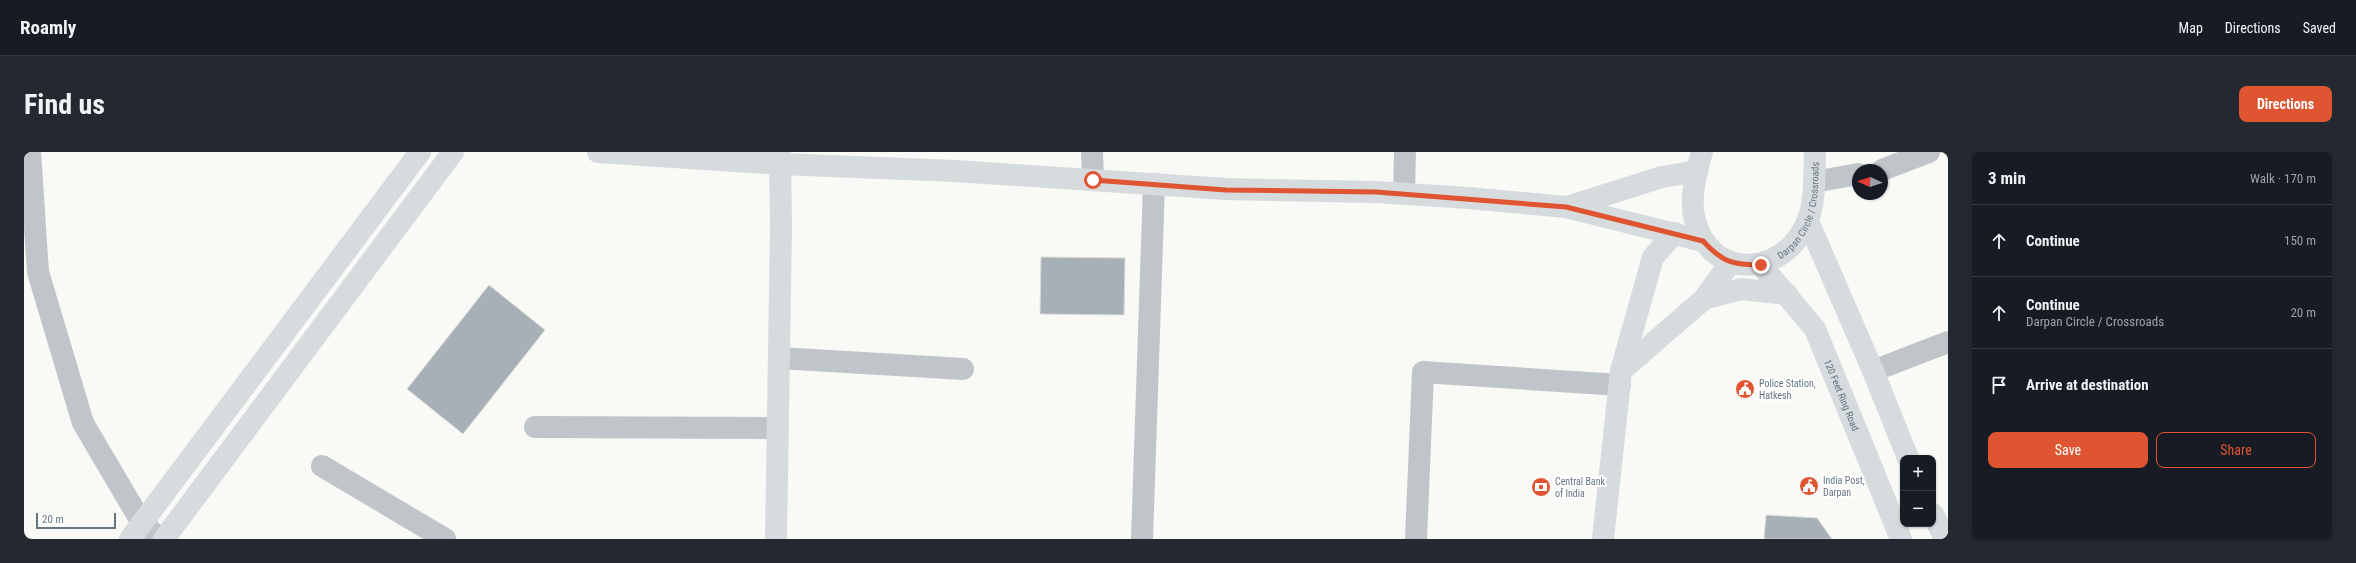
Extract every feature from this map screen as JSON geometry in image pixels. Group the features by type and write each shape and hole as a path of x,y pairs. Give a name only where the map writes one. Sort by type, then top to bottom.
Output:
{"street":[{"path":"30,152 38,272 82,423 136,531 160,539"},
{"path":"136,531 420,152"},
{"path":"164,539 452,152"},
{"path":"598,152 780,158 1226,190 1404,194 1566,207 1703,241"},
{"path":"1092,152 1093,180"},
{"path":"1404,194 1405,152"},
{"name":"Darpan Circle / Crossroads","path":"1699,162 1693,196 1695,220 1703,241 1715,254 1730,263 1761,265 1784,254 1798,239 1808,221 1814,182 1815,152"},
{"path":"1888,168 1929,152"},
{"path":"776,539 780,158"},
{"path":"1566,207 1662,177 1699,162"},
{"path":"1814,182 1852,175"},
{"path":"1142,539 1154,184"},
{"path":"1808,221 1873,371 1907,455"},
{"path":"1603,539 1620,378 1653,257 1675,233"},
{"path":"24,275 37,255"},
{"path":"1416,539 1423,372 1620,378 1704,299 1730,263"},
{"name":"120 Feet Ring Road","path":"1761,265 1815,329 1901,539"},
{"path":"1704,299 1741,289 1787,294"},
{"path":"1873,371 1948,342"},
{"path":"779,358 963,369"},
{"path":"535,427 777,428"},
{"path":"322,466 445,539"}],"building":[{"path":"1041,257 1125,258 1124,315 1040,314"},
{"path":"489,285 545,330 463,434 407,389"},
{"path":"1766,515 1817,518 1832,539 1764,539"}],"place":[{"name":"Police Station, Hatkesh","path":"1745,389"},
{"name":"India Post, Darpan","path":"1809,486"},
{"name":"Central Bank of India","path":"1541,487"}],"route":[{"path":"1093,180 1226,190 1376,192 1468,198 1566,207 1703,241 1715,254 1730,263 1761,265"}]}
